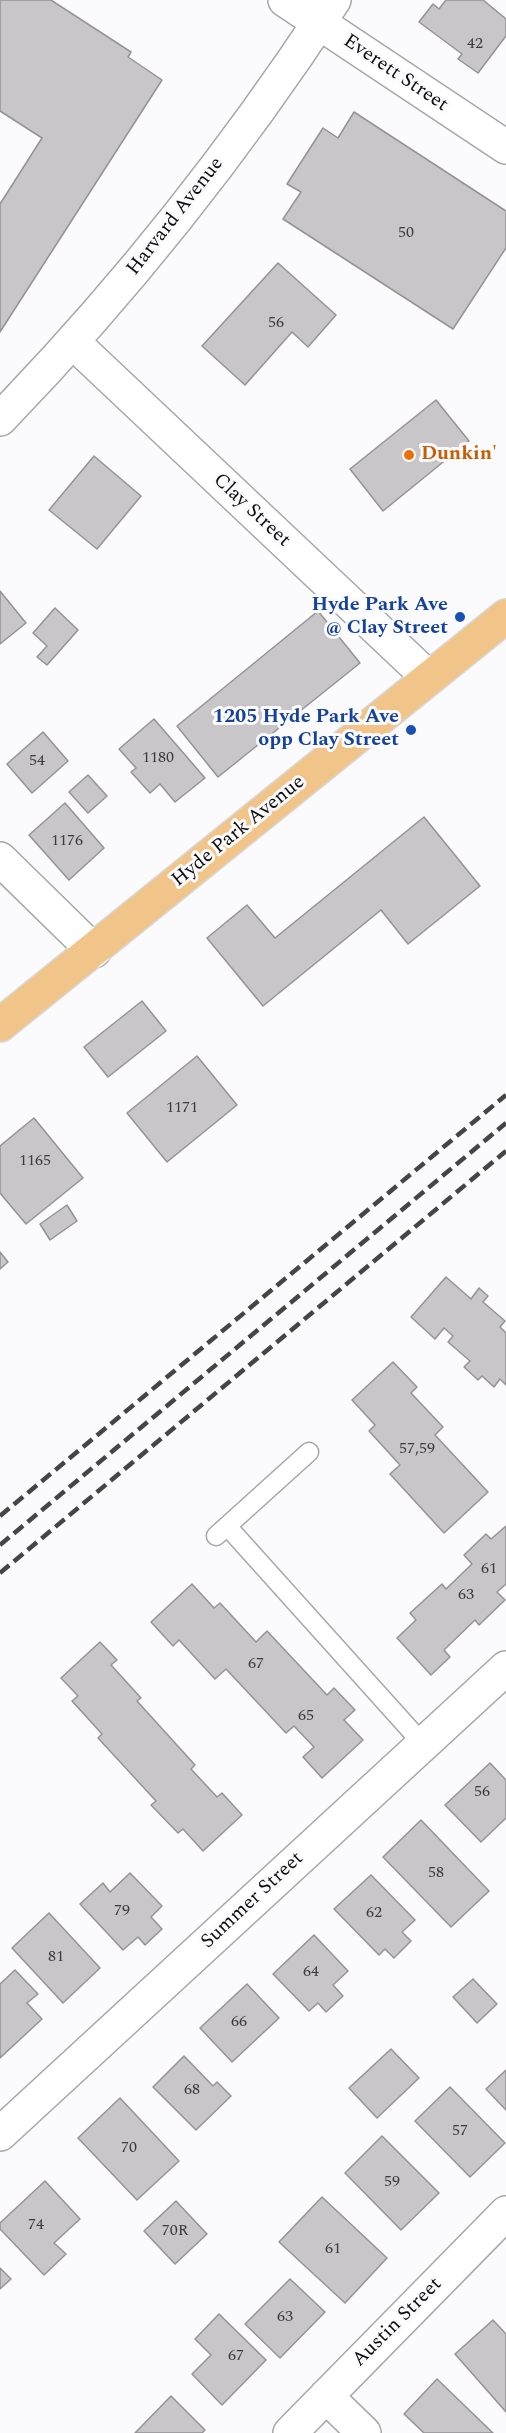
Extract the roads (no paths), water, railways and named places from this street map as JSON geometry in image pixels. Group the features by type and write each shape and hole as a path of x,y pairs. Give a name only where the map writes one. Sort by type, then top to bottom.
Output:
{"main road":[{"name":"Hyde Park Avenue","path":"0,1025 506,616"}],"street":[{"name":"Everett Street","path":"285,0 327,11 506,147"},
{"name":"Harvard Avenue","path":"0,419 74,343 200,190 327,11"},
{"name":"Clay Street","path":"74,343 429,678"},
{"path":"0,859 94,951"},
{"name":"Summer Street","path":"0,2134 506,1668"},
{"name":"Austin Street","path":"290,2433 506,2213"},
{"path":"326,2396 364,2433"}],"lane":[{"path":"309,1452 222,1531 423,1744"}],"railway":[{"path":"0,1516 506,1095"},
{"path":"0,1545 506,1123"},
{"path":"0,1573 506,1151"}],"place":[{"name":"Dunkin'","path":"409,455"},
{"name":"Hyde Park Ave @ Clay Street","path":"460,617"},
{"name":"1205 Hyde Park Ave opp Clay Street","path":"411,730"}]}
